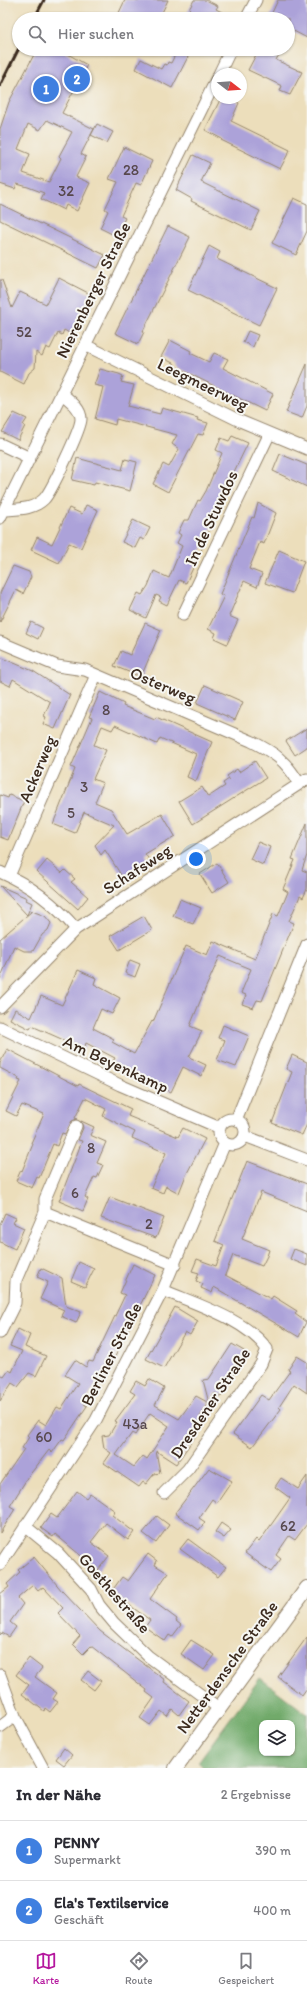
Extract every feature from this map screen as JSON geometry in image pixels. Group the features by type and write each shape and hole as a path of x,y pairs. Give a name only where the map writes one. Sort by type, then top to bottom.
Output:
{"street":[{"path":"250,12 256,0"},
{"path":"222,68 228,56"},
{"name":"Nierenberger Straße","path":"2,514 211,90"},
{"name":"Leegmeerweg","path":"85,345 269,435 306,448"},
{"path":"2,514 30,508 44,499 77,437 81,419 77,407 61,394"},
{"name":"In de Stuwdos","path":"183,615 269,435"},
{"path":"0,444 30,458"},
{"name":"Osterweg","path":"0,642 57,666 78,668 96,675 251,741 275,753 303,781"},
{"name":"Ackerweg","path":"4,874 96,675"},
{"name":"Schafsweg","path":"0,1007 76,929 303,781"},
{"path":"4,874 42,895 64,915 76,929"},
{"path":"236,1120 307,944"},
{"name":"Am Beyenkamp","path":"0,1027 120,1085 220,1128"},
{"path":"236,1120 244,1127 245,1136 242,1141 237,1144 225,1143 220,1138 220,1128 226,1121 236,1120"},
{"path":"0,1333 15,1303 16,1280 45,1212 46,1199 76,1126"},
{"path":"245,1136 307,1160"},
{"name":"Berliner Straße","path":"0,1565 96,1420 163,1290 225,1143"},
{"path":"45,1212 174,1265"},
{"name":"Dresdener Straße","path":"163,1290 234,1322 261,1341 267,1349 260,1364 201,1451 188,1469 164,1493"},
{"name":"Goethestraße","path":"25,1526 58,1553 91,1589 99,1605 114,1623 148,1656 220,1709"},
{"name":"Netterdensche Straße","path":"176,1768 307,1588"},
{"path":"0,1675 15,1716 43,1768"},
{"path":"0,1727 15,1716"}],"green space":[{"path":"260,1678 307,1714 307,1768 204,1768 198,1762"}],"building":[{"path":"125,0 168,0 162,12 119,12"},
{"path":"194,0 206,0 218,6 216,9 222,12 188,12"},
{"path":"278,0 307,0 307,38 295,32 295,12 272,12"},
{"path":"33,56 71,56 87,65 62,113 94,129 81,154 86,157 76,177 90,183 77,211 66,205 64,210 41,199 44,193 28,187 17,184 15,189 0,184 0,129 9,102","holes":["47,120 72,132 59,156 61,158 49,182 23,173 30,154 18,149 28,124 40,130"]},
{"path":"174,56 188,56 172,88 136,69 141,59 161,69 164,64 167,65 168,62 171,63"},
{"path":"255,56 278,56 276,60 302,72 290,95 280,91 282,86 248,70"},
{"path":"218,104 239,104 231,121 290,150 280,169 221,140 222,139 205,130"},
{"path":"97,124 113,132 107,143 91,135"},
{"path":"124,147 152,161 141,185 136,183 121,216 125,218 116,236 100,228 108,211 105,209 118,182 109,179"},
{"path":"193,155 210,163 201,182 260,211 251,230 191,201 192,199 176,190"},
{"path":"294,198 307,204 307,231 296,255 272,243"},
{"path":"0,204 105,255 98,268 0,220"},
{"path":"168,226 190,237 138,344 115,333"},
{"path":"209,246 220,252 217,259 277,288 259,325 188,290"},
{"path":"59,278 96,297 83,321 81,320 73,335 64,330 62,335 58,333 50,349 46,347 42,356 36,352 35,368 29,373 24,384 0,372 0,280 2,280 12,308 20,292 46,304"},
{"path":"248,331 258,335 253,347 243,342"},
{"path":"170,340 191,351 190,353 209,362 214,353 228,359 223,368 273,394 265,411 174,366 175,364 161,357"},
{"path":"307,364 307,406 302,418 286,412"},
{"path":"100,369 119,374 123,376 121,382 134,385 128,406 160,414 162,408 198,418 197,420 208,423 203,435 198,434 168,492 153,484 163,464 169,467 179,449 172,444 177,435 116,419 115,425 95,419 103,387 94,385"},
{"path":"14,413 27,419 23,425 25,426 18,440 2,432"},
{"path":"232,436 248,443 230,480 226,478 219,497 224,499 211,529 202,541 205,542 186,583 179,580 167,605 159,601 161,597 156,595 146,618 130,610 138,593 142,595 148,586 154,571 169,578 182,546 177,543 181,535 178,533 184,520 189,520 198,500 200,501 206,491 222,453 216,450 221,438 229,441"},
{"path":"280,454 307,465 307,487 273,471"},
{"path":"77,458 122,470 125,459 137,462 130,491 95,482 94,485 72,480"},
{"path":"258,503 276,513 264,544 260,542 249,569 262,574 257,587 244,581 229,616 238,620 227,644 214,638 216,633 208,629 224,596 220,594 252,517 254,518"},
{"path":"86,505 98,510 81,548 69,543 59,563 31,550 37,537 52,544 69,508 82,514"},
{"path":"133,520 150,528 144,540 140,538 135,548 122,542"},
{"path":"279,550 304,561 292,593 265,583"},
{"path":"13,566 29,572 31,577 23,594 16,590 0,622 0,593"},
{"path":"31,622 43,628 38,639 26,633"},
{"path":"145,623 161,630 141,677 114,666 121,651 130,655"},
{"path":"0,657 33,671 70,695 55,729 43,724 46,717 44,716 50,702 13,679 10,686 0,681"},
{"path":"205,685 243,702 235,720 197,703"},
{"path":"100,692 124,704 123,706 155,719 156,717 212,742 196,781 187,777 196,754 160,738 157,744 115,725 112,730 102,726 94,745 106,750 93,779 103,783 95,802 111,809 127,834 162,814 175,836 145,854 150,861 123,878 105,850 101,855 95,845 114,825 84,812 75,833 53,824 75,769 71,767 92,718 89,717"},
{"path":"307,728 307,747 295,755 286,741"},
{"path":"255,761 266,778 193,824 179,801 202,787 208,797 225,786 223,783 229,779 227,776 237,769 239,772"},
{"path":"0,795 8,798 9,795 24,801 8,840 0,837"},
{"path":"307,823 307,855 302,870 307,872 307,889 303,898 300,896 289,921 294,923 262,1001 257,1000 253,1008 242,1004 246,995 241,993 251,969 220,956 206,987 190,1026 202,1031 189,1057 206,1065 201,1076 183,1067 171,1092 112,1063 115,1058 86,1043 84,1049 32,1026 30,1029 10,1019 15,1009 31,1018 41,996 62,1005 78,970 96,978 94,984 120,998 112,1014 101,1009 93,1028 114,1039 112,1042 134,1054 152,1021 153,1022 186,946 207,955 213,941 255,959 273,914 278,916 288,892 283,889 295,860 292,859"},
{"path":"258,842 270,847 263,865 250,859"},
{"path":"47,860 62,873 65,870 75,879 71,882 88,897 78,909 37,872"},
{"path":"217,863 229,882 212,893 200,874"},
{"path":"0,886 27,898 26,900 32,903 27,915"},
{"path":"180,899 201,908 193,924 173,916"},
{"path":"32,911 45,916 51,923 48,930 42,935 33,951 24,951 14,946 0,979 0,939"},
{"path":"144,916 152,930 119,950 110,936"},
{"path":"130,960 140,964 135,977 125,973"},
{"path":"223,1025 249,1036 236,1067 217,1060 225,1040 218,1038"},
{"path":"7,1049 78,1086 79,1084 131,1109 128,1116 178,1137 183,1128 205,1139 186,1175 179,1193 166,1186 163,1193 151,1188 166,1153 132,1138 135,1132 103,1116 106,1109 85,1098 75,1118 77,1119 72,1121 65,1134 62,1133 57,1146 53,1144 39,1178 37,1177 32,1188 16,1181 21,1170 22,1171 33,1144 31,1143 44,1114 22,1105 16,1116 6,1111 21,1081 18,1080 19,1078 0,1068 0,1063"},
{"path":"292,1055 307,1062 307,1124 302,1135 272,1123 292,1072 286,1069"},
{"path":"81,1121 94,1127 90,1135 106,1142 97,1163 103,1165 97,1178 94,1177 85,1197 88,1199 83,1211 59,1201 82,1141 78,1140 83,1128"},
{"path":"247,1161 307,1184 307,1211 261,1192 242,1239 269,1250 267,1256 262,1266 233,1255 225,1275 271,1299 273,1296 297,1311 295,1314 306,1322 299,1337 214,1287 212,1293 201,1288 203,1284 196,1281 199,1273 192,1271 197,1259 216,1266 224,1245 215,1241"},
{"path":"110,1197 164,1218 156,1238 101,1218"},
{"path":"5,1213 16,1218 13,1223 24,1228 15,1249 0,1242 0,1224"},
{"path":"294,1249 307,1254 307,1266 290,1259"},
{"path":"79,1262 94,1269 85,1287 71,1281"},
{"path":"133,1264 155,1275 109,1369 102,1379 100,1378 84,1404 87,1406 64,1440 62,1439 52,1453 49,1450 28,1477 10,1506 15,1509 0,1533 0,1484 24,1449 22,1448 29,1437 27,1435 38,1420 46,1425 57,1407 61,1409 78,1383 65,1375 75,1360 86,1367 89,1361 93,1362 125,1295 120,1293"},
{"path":"41,1268 62,1278 66,1306 81,1312 76,1323 61,1316 64,1310 40,1299 48,1282 37,1277"},
{"path":"175,1307 198,1321 190,1335 185,1332 164,1368 146,1359"},
{"path":"18,1329 30,1335 25,1347 46,1356 36,1376 29,1373 18,1387 12,1383 0,1401 0,1374 4,1377 9,1370 12,1372 22,1351 10,1346"},
{"path":"232,1344 249,1354 240,1369 238,1368 221,1397 215,1393 209,1403 203,1380 209,1379"},
{"path":"297,1356 307,1362 307,1393 294,1384 279,1407 281,1409 252,1447 233,1434 261,1395 269,1400 290,1371 288,1370"},
{"path":"149,1379 164,1388 155,1405 179,1419 196,1396 209,1403 200,1417 206,1421 176,1464 156,1451 160,1473 154,1474 146,1484 143,1482 139,1487 104,1463 111,1453 104,1448 102,1436 109,1435 117,1422 115,1421 135,1394 130,1391 136,1381 145,1386","holes":["150,1413 169,1426 147,1459 143,1456 134,1467 116,1455 132,1433 135,1435"]},
{"path":"209,1468 232,1481 217,1503 212,1499 199,1518 205,1522 199,1530 175,1513"},
{"path":"307,1476 307,1524 295,1540 289,1536 276,1555 281,1559 271,1572 245,1553 256,1539 259,1542 290,1498 275,1487 281,1478 298,1489"},
{"path":"77,1491 86,1498 90,1493 115,1511 112,1515 134,1532 128,1540 106,1523 91,1542 109,1556 98,1570 55,1534 53,1537 41,1528 51,1514 57,1518"},
{"path":"157,1516 169,1525 156,1543 143,1533"},
{"path":"221,1523 231,1530 224,1538 215,1532"},
{"path":"188,1539 226,1567 218,1577 180,1549"},
{"path":"148,1554 157,1561 155,1565 168,1573 150,1599 177,1619 176,1621 181,1625 172,1637 169,1635 165,1641 145,1627 150,1620 111,1592 122,1577 128,1581"},
{"path":"34,1557 62,1591 100,1631 165,1680 164,1682 189,1701 179,1715 172,1709 167,1716 161,1711 150,1725 140,1718 154,1698 146,1692 147,1690 91,1646 83,1654 73,1644 80,1636 58,1613 63,1608 43,1587 38,1591 33,1585 18,1598 23,1604 10,1622 16,1627 9,1637 2,1633 0,1635 0,1594 9,1587 7,1584 20,1572 18,1570"},
{"path":"307,1637 307,1688 302,1695 278,1677"},
{"path":"191,1640 215,1655 204,1670 181,1654"},
{"path":"29,1658 42,1668 35,1677 57,1693 53,1699 58,1702 50,1712 45,1708 44,1711 22,1694 29,1685 16,1675"},
{"path":"88,1671 101,1681 94,1690 81,1680"},
{"path":"64,1748 72,1755 64,1765 56,1759"}],"railway":[{"path":"38,12 44,0"},
{"path":"0,86 15,56"}],"place":[{"name":"Ela's Textilservice","path":"77,79"},
{"name":"PENNY","path":"46,89"}]}
